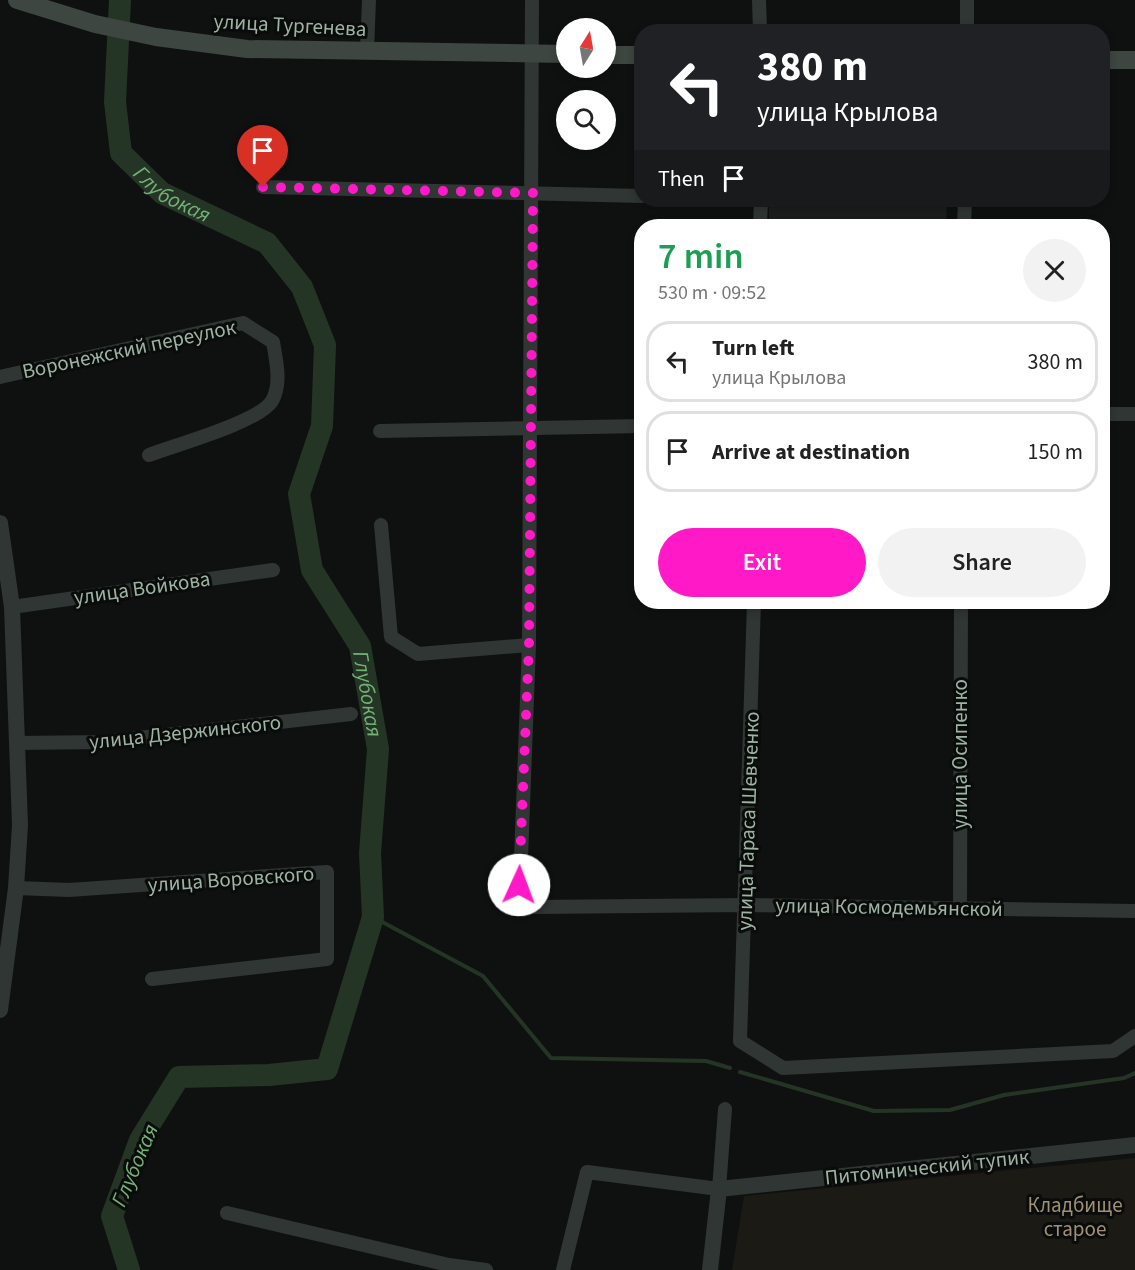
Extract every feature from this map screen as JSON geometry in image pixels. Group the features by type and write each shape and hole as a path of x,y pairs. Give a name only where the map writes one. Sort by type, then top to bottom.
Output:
{"main road":[{"name":"улица Тургенева","path":"17,0 95,24 168,38 247,49 556,54"},
{"path":"616,55 634,55"},
{"path":"1110,60 1135,60"}],"street":[{"path":"367,51 369,0"},
{"path":"381,525 392,637 418,654 529,645 534,54 532,0"},
{"path":"759,0 760,24"},
{"path":"967,0 967,24"},
{"path":"263,187 634,196"},
{"name":"Воронежский переулок","path":"0,377 243,323 273,342 278,372 272,400 258,415 149,454"},
{"path":"1110,414 1135,414"},
{"path":"380,430 634,426"},
{"path":"0,522 12,607 20,825 16,888 0,1010"},
{"name":"улица Войкова","path":"12,607 273,570"},
{"name":"улица Тараса Шевченко","path":"754,609 740,1041 783,1068 1113,1051 1135,1036"},
{"name":"улица Осипенко","path":"960,907 961,609"},
{"name":"улица Космодемьянской","path":"529,645 519,885 534,907 746,905 1135,911"},
{"name":"улица Дзержинского","path":"18,743 103,742 351,714"},
{"name":"улица Воровского","path":"16,888 69,891 327,873 327,959 152,979"},
{"path":"710,1270 725,1109"},
{"name":"Питомнический тупик","path":"719,1188 1135,1145"},
{"path":"563,1270 586,1172 719,1188"},
{"path":"227,1213 449,1265 486,1270"}],"shaded area":[{"path":"769,207 947,207 946,219 769,219"}],"green space":[{"name":"Кладбище старое","path":"1135,1158 1135,1270 732,1270 744,1196"}],"waterway":[{"name":"Глубокая","path":"120,0 115,102 121,153 162,193 267,243 302,287 325,345 322,426 299,494 312,570 360,646 378,749 370,853 373,917 327,1069 269,1075 179,1077 140,1140 112,1216 129,1270"},
{"path":"373,917 483,976 551,1058 706,1061 730,1068"},
{"path":"740,1072 874,1111 950,1110 1004,1095 1124,1078 1135,1073"}],"route":[{"path":"263,187 533,193 529,645 519,885"}]}
